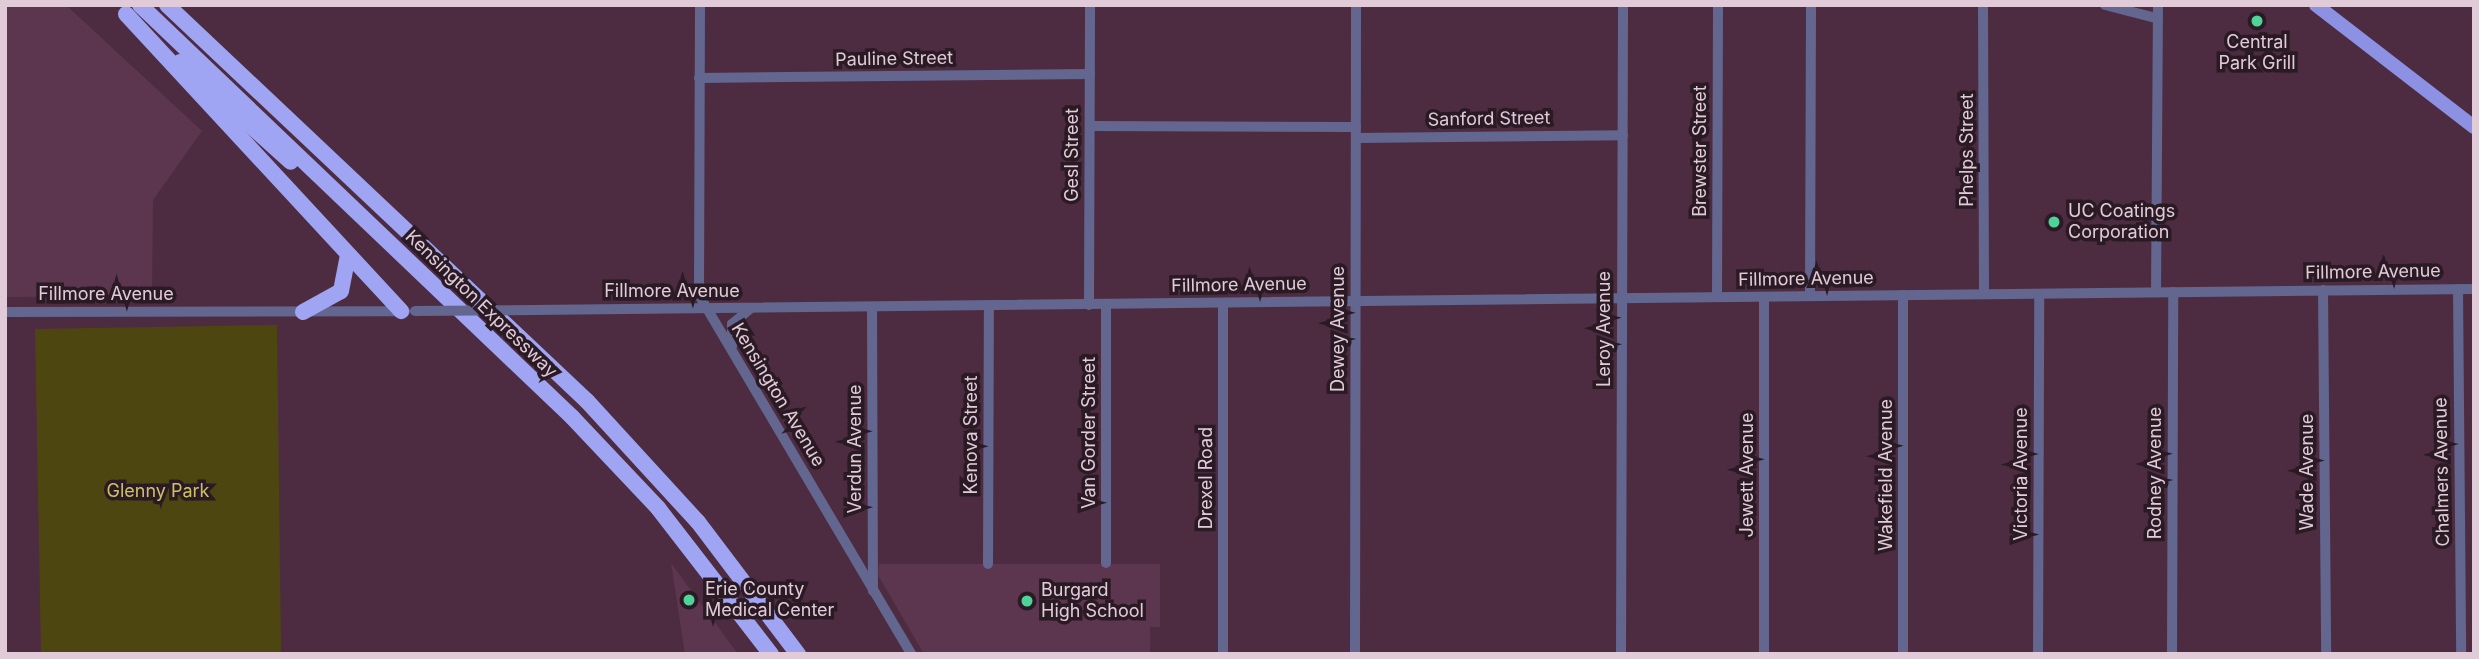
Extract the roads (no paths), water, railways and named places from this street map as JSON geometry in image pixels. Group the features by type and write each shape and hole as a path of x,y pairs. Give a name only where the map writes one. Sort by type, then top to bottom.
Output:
{"highway":[{"name":"Kensington Expressway","path":"167,5 587,401 698,522 799,654"},
{"name":"Kensington Expressway","path":"127,8 365,219 658,508 771,654"},
{"path":"127,8 347,259 408,311"},
{"path":"303,312 341,291 347,259"}],"main road":[{"path":"2316,5 2474,127"}],"street":[{"name":"Kensington Avenue","path":"700,5 699,295 911,654"},
{"name":"Gesl Street","path":"1089,304 1090,5"},
{"name":"Dewey Avenue","path":"1355,654 1356,5"},
{"name":"Leroy Avenue","path":"1620,654 1623,5"},
{"name":"Brewster Street","path":"1717,298 1718,5"},
{"path":"1810,296 1811,5"},
{"name":"Phelps Street","path":"1983,5 1984,294"},
{"path":"2105,5 2156,18"},
{"path":"2155,292 2158,5"},
{"name":"Pauline Street","path":"699,78 1090,74"},
{"name":"Sanford Street","path":"1090,125 1623,135"},
{"name":"Chalmers Avenue","path":"2458,289 2461,654"},
{"name":"Fillmore Avenue","path":"5,312 707,309 2474,289"},
{"name":"Wade Avenue","path":"2323,290 2326,654"},
{"name":"Rodney Avenue","path":"2172,292 2172,654"},
{"name":"Victoria Avenue","path":"2038,654 2039,294"},
{"name":"Wakefield Avenue","path":"1903,295 1903,654"},
{"name":"Jewett Avenue","path":"1764,297 1764,654"},
{"name":"Drexel Road","path":"1223,303 1223,654"},
{"name":"Van Gorder Street","path":"1106,304 1106,563"},
{"name":"Kenova Street","path":"988,564 989,306"},
{"name":"Verdun Avenue","path":"872,307 873,591"},
{"path":"736,357 732,324 752,308"},
{"path":"2461,534 2474,534"}],"place":[{"name":"Central Park Grill","path":"2257,21"},
{"name":"UC Coatings Corporation","path":"2054,222"},
{"name":"Erie County Medical Center","path":"689,600"},
{"name":"Burgard High School","path":"1027,601"}],"park label":[{"name":"Glenny Park","path":"158,491"}]}
